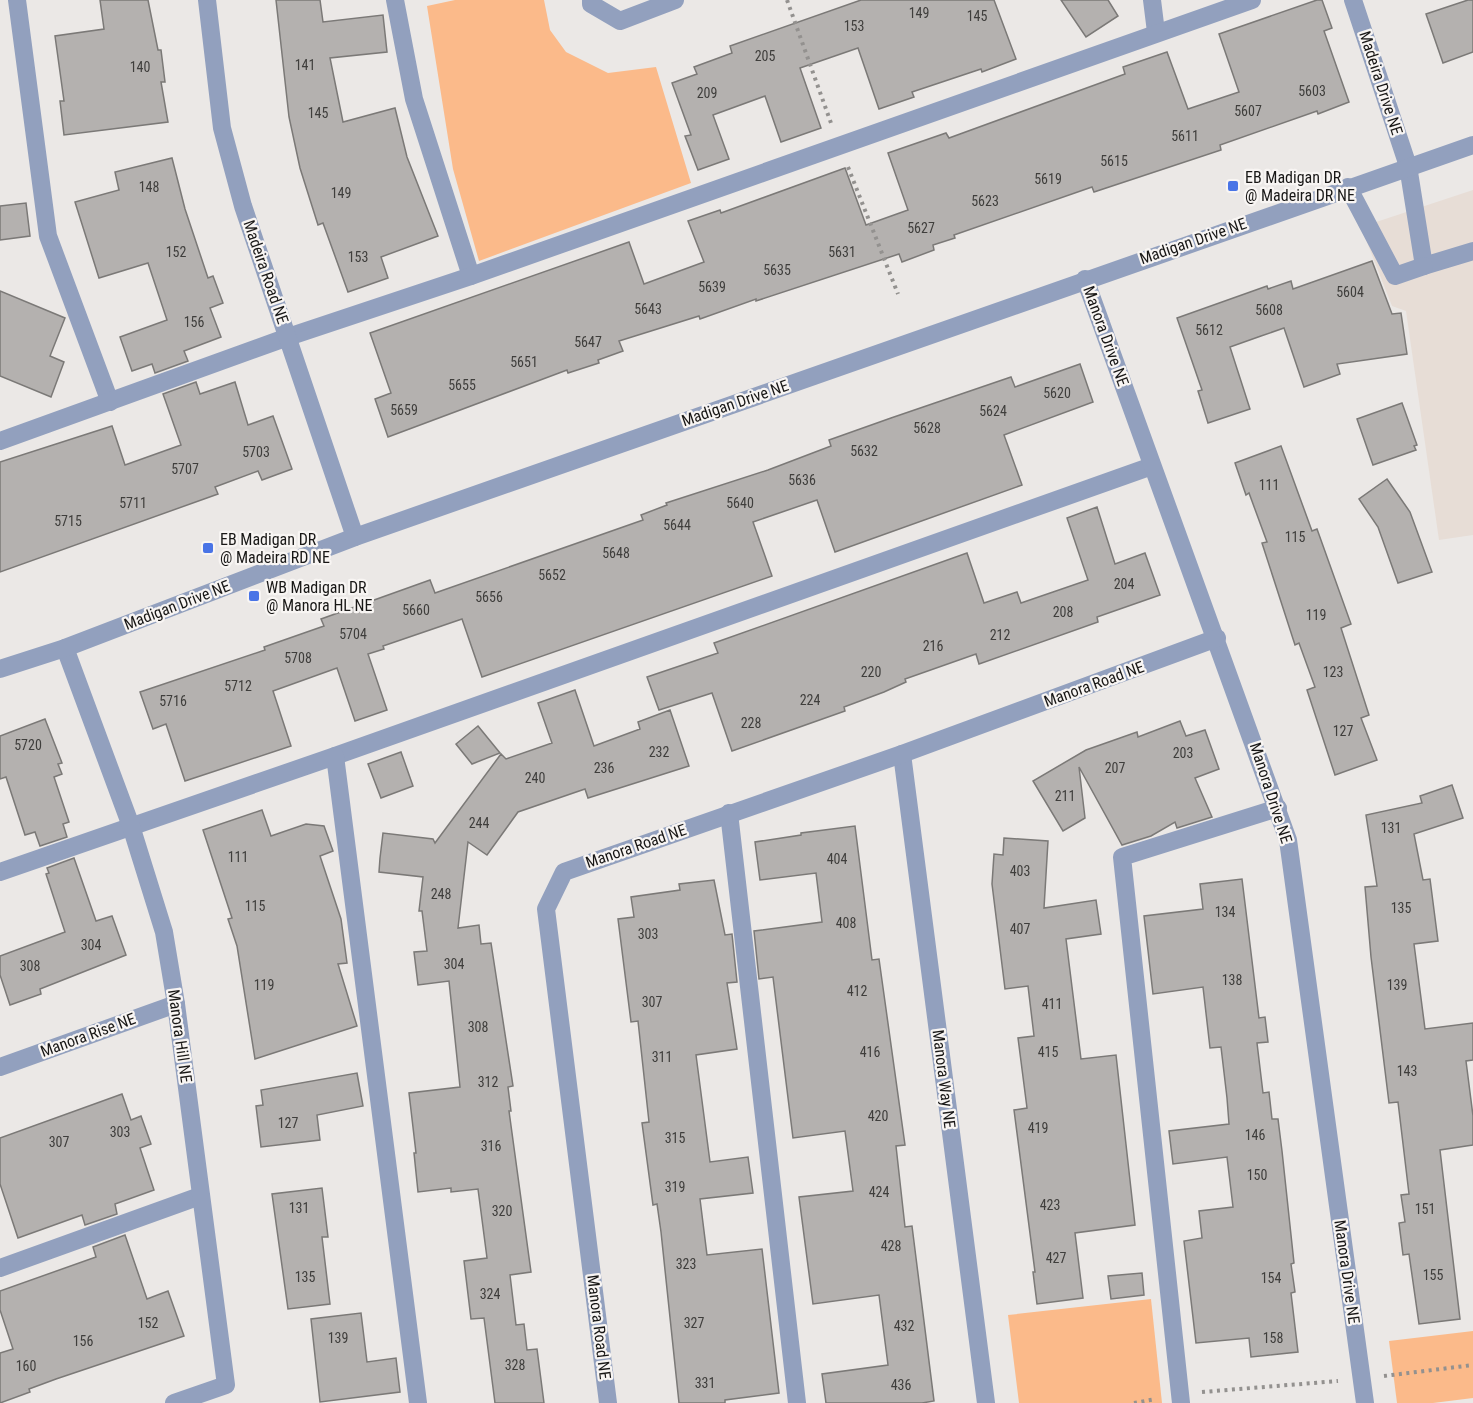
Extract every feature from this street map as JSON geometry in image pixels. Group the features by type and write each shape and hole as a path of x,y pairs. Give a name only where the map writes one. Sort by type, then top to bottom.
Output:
{"street":[{"path":"18,0 48,236 110,402"},
{"name":"Madeira Road NE","path":"207,0 222,128 243,206 355,537"},
{"path":"395,0 414,99 471,276"},
{"path":"591,0 591,4 620,21 675,0"},
{"path":"1152,0 1156,32"},
{"path":"0,441 288,337 471,276 1156,32 1252,0"},
{"name":"Madeira Drive NE","path":"1353,0 1408,166 1424,266"},
{"name":"Madigan Drive NE","path":"0,669 65,648 355,537 1085,279 1473,145"},
{"path":"1348,187 1395,276 1473,251"},
{"name":"Manora Drive NE","path":"1085,279 1217,638 1288,840 1365,1403"},
{"path":"0,872 335,756 1152,466"},
{"name":"Manora Road NE","path":"608,1403 546,909 564,872 902,754 1217,638"},
{"name":"Manora Hill NE","path":"65,648 130,826 164,932 176,1004 226,1385 174,1403"},
{"name":"Manora Way NE","path":"902,754 986,1403"},
{"path":"335,756 418,1403"},
{"path":"1181,1399 1122,857 1278,808"},
{"path":"729,813 797,1403"},
{"name":"Manora Rise NE","path":"0,1067 176,1004"},
{"path":"0,1268 200,1196"}],"path":[{"path":"1134,1403 1473,1365"}],"shaded area":[{"path":"455,0 544,0 550,30 566,52 608,73 656,67 691,183 479,261 453,169 427,6"},
{"path":"1473,190 1473,535 1439,540 1406,311 1392,306 1361,227"},
{"path":"1151,1299 1162,1403 1019,1403 1008,1315"},
{"path":"1473,1331 1473,1398 1433,1403 1397,1403 1389,1341"}],"building":[{"path":"100,0 148,0 158,50 161,50 165,82 161,82 168,122 64,135 60,101 64,101 55,36 104,29"},
{"path":"276,0 320,0 323,22 383,15 387,52 330,58 343,122 395,108 407,157 438,236 381,257 388,278 348,292 323,223 318,225 300,168 289,117"},
{"path":"861,0 994,0 1016,59 982,72 981,69 912,92 914,97 879,109 858,48 800,68 821,128 781,142 765,96 713,115 729,159 698,170 685,136 691,135 672,83 697,74 694,67 732,53 730,46"},
{"path":"1061,0 1108,0 1118,16 1086,37"},
{"path":"1322,0 1332,28 1324,31 1349,102 1220,145 1221,150 1094,192 1092,187 954,235 955,238 933,245 934,250 902,262 899,254 700,319 699,316 619,341 623,351 598,360 599,363 568,373 567,370 388,437 375,399 391,393 370,333 629,242 644,284 704,262 688,221 720,210 721,213 845,168 866,225 908,210 888,153 946,133 949,138 1125,74 1123,67 1167,52 1188,109 1239,92 1219,34"},
{"path":"1473,0 1473,52 1443,63 1426,14"},
{"path":"172,158 185,209 208,278 213,276 223,303 210,308 221,337 184,351 188,361 155,373 152,364 132,371 120,337 167,320 148,263 99,278 75,202 119,190 115,172"},
{"path":"26,203 30,236 0,240 0,206"},
{"path":"1372,261 1392,314 1401,313 1407,354 1337,364 1340,374 1304,387 1284,328 1230,347 1250,409 1208,423 1198,391 1202,390 1177,318 1267,286 1268,289 1291,281 1293,289"},
{"path":"0,291 65,318 50,356 64,362 51,397 0,376"},
{"path":"1080,364 1093,402 1004,435 1022,485 835,552 817,500 753,522 772,576 482,677 462,619 383,646 384,649 368,654 387,710 355,721 337,668 273,691 291,746 185,781 166,724 153,729 140,692 265,650 264,647 324,626 321,619 430,580 435,593 643,520 641,515 667,505 666,503 768,470 831,446 829,440 1011,377 1015,387"},
{"path":"196,382 200,394 235,382 248,425 273,416 292,469 262,480 258,471 215,487 218,494 0,572 0,462 112,426 125,465 181,445 163,394"},
{"path":"1402,403 1417,445 1414,446 1416,450 1373,465 1357,419"},
{"path":"1281,446 1312,531 1317,529 1351,624 1341,628 1369,715 1361,718 1377,760 1335,775 1307,690 1315,687 1299,643 1295,645 1262,543 1267,542 1249,493 1246,495 1235,463"},
{"path":"1387,479 1410,512 1432,572 1398,583 1378,527 1359,499"},
{"path":"1097,507 1115,564 1145,553 1160,595 1097,617 1098,622 979,664 976,654 905,679 906,682 844,707 845,711 732,751 712,693 659,710 647,677 718,653 714,643 967,553 984,603 1017,592 1021,603 1088,580 1067,518"},
{"path":"575,690 594,746 640,729 638,722 670,710 689,766 588,798 585,789 518,812 487,855 468,842 458,928 479,925 481,944 491,943 513,1086 508,1087 511,1111 509,1111 531,1272 510,1275 516,1325 524,1324 527,1350 537,1349 544,1403 495,1403 484,1318 471,1319 464,1261 487,1258 478,1189 451,1192 451,1188 418,1192 409,1093 460,1087 449,981 418,985 414,952 427,951 422,911 419,911 423,877 379,872 380,858 383,833 433,839 435,843 501,754 506,759 552,743 538,703"},
{"path":"45,719 62,763 58,764 62,774 54,777 69,822 63,824 67,837 40,846 35,832 25,835 6,777 0,779 0,736"},
{"path":"1180,721 1186,736 1205,730 1219,769 1195,778 1212,817 1177,828 1175,822 1151,836 1122,845 1079,767 1085,818 1063,831 1033,781 1086,750 1137,732 1138,737"},
{"path":"478,726 500,753 472,764 456,744"},
{"path":"401,752 413,786 381,798 368,764"},
{"path":"1452,785 1463,818 1414,834 1423,880 1430,879 1438,941 1414,944 1425,1029 1473,1023 1473,1060 1466,1061 1473,1116 1473,1145 1440,1150 1460,1319 1419,1324 1409,1254 1403,1255 1399,1223 1405,1222 1401,1195 1409,1194 1398,1102 1389,1103 1371,957 1365,887 1377,886 1366,815 1422,803 1420,796"},
{"path":"262,810 271,836 306,824 324,826 333,851 320,856 341,919 347,963 338,964 357,1026 255,1059 237,946 228,919 232,918 203,830"},
{"path":"855,826 872,960 879,959 905,1145 896,1146 905,1227 912,1226 934,1401 922,1403 826,1403 822,1374 888,1365 879,1295 813,1304 799,1197 853,1191 845,1131 793,1138 773,977 759,979 754,931 822,922 816,873 760,880 755,842"},
{"path":"1004,838 1048,841 1044,908 1096,900 1101,934 1066,939 1081,1059 1116,1055 1135,1225 1075,1233 1083,1298 1037,1304 1014,1110 1027,1108 1018,1038 1034,1036 1028,986 1005,989 992,884 994,854 1003,855"},
{"path":"74,858 96,921 112,916 126,955 40,989 41,994 10,1005 0,975 0,956 65,932 46,874 49,873 47,868"},
{"path":"1242,879 1259,1018 1265,1017 1268,1042 1257,1043 1263,1093 1269,1092 1272,1119 1278,1119 1282,1151 1294,1263 1291,1264 1295,1292 1291,1293 1298,1352 1251,1357 1249,1338 1196,1343 1184,1241 1202,1238 1199,1211 1233,1207 1227,1157 1173,1164 1169,1131 1229,1124 1221,1047 1210,1048 1203,987 1153,994 1144,916 1203,909 1200,884"},
{"path":"714,880 725,935 732,934 737,982 727,983 737,1049 696,1055 710,1162 748,1157 753,1193 700,1199 707,1255 762,1249 779,1393 725,1400 725,1403 679,1403 661,1232 657,1204 653,1205 642,1123 649,1122 638,1021 631,1022 618,919 634,917 631,897 680,890 679,884"},
{"path":"357,1073 363,1106 317,1115 320,1140 261,1147 256,1106 263,1105 261,1090"},
{"path":"122,1094 131,1120 141,1116 151,1144 140,1148 154,1190 115,1204 117,1214 85,1225 82,1215 18,1238 0,1184 0,1138"},
{"path":"322,1188 328,1237 322,1237 330,1304 288,1309 272,1194"},
{"path":"125,1235 147,1299 168,1291 184,1336 56,1379 0,1403 0,1353 13,1349 0,1310 0,1291 96,1257 93,1247"},
{"path":"1142,1273 1144,1295 1111,1299 1108,1276"},
{"path":"361,1313 367,1362 396,1358 400,1392 320,1402 311,1319"}],"place":[{"name":"EB Madigan DR @ Madeira DR NE","path":"1233,186"},
{"name":"EB Madigan DR @ Madeira RD NE","path":"208,548"},
{"name":"WB Madigan DR @ Manora HL NE","path":"254,596"}]}
